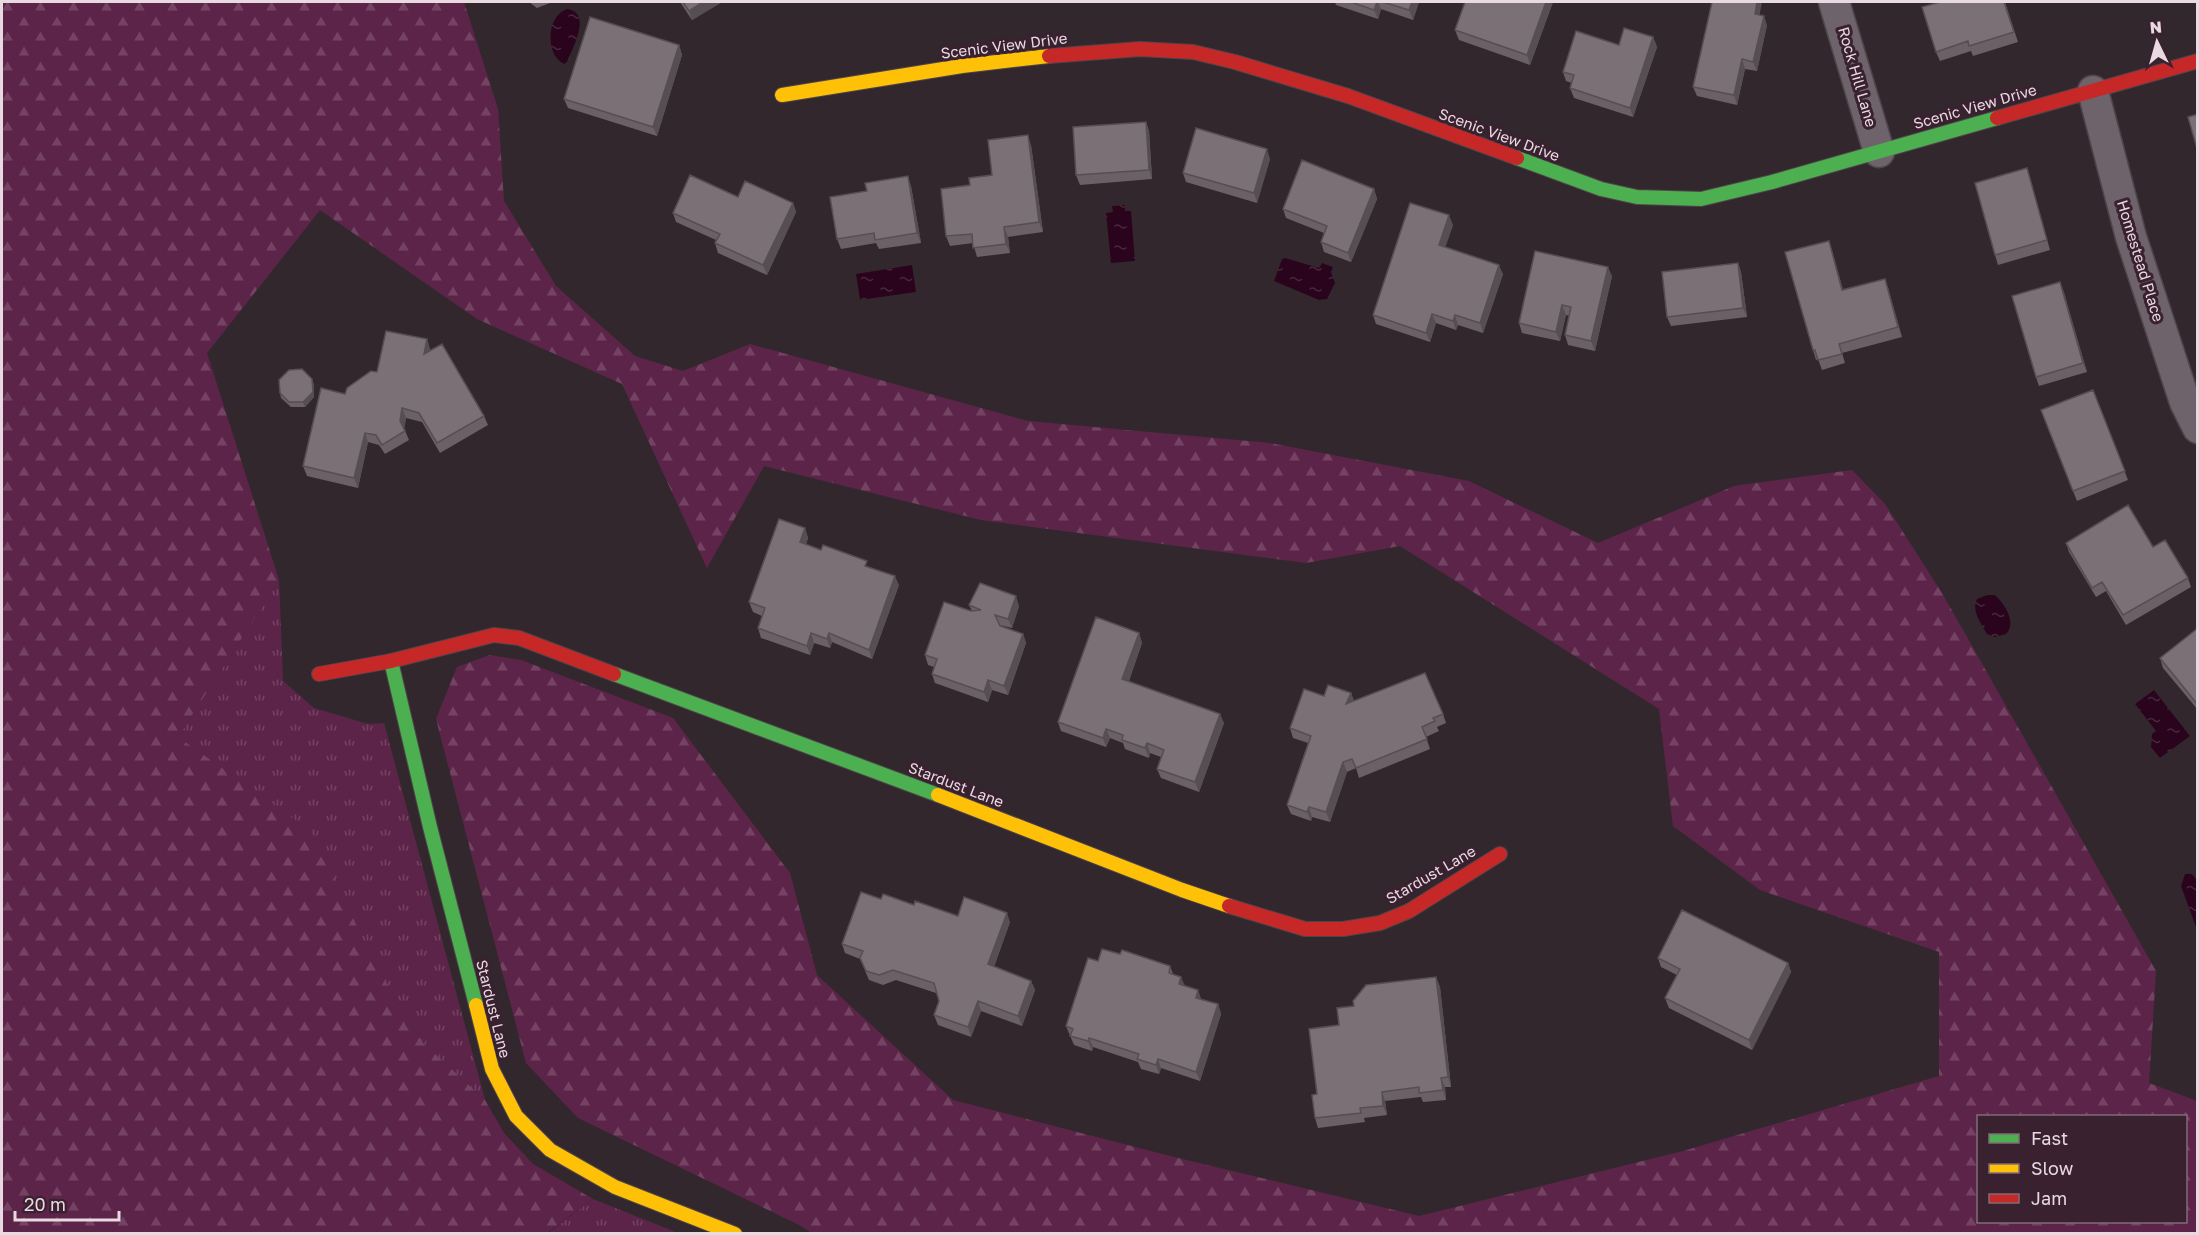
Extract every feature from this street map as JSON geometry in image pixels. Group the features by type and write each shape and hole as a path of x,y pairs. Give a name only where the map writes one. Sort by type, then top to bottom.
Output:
{"street":[{"name":"Rock Hill Lane","path":"1834,2 1879,152"},
{"name":"Scenic View Drive","path":"782,95 962,66 1063,54 1140,49 1193,52 1272,72 1362,101 1591,186 1637,197 1701,199 1772,182 2198,61"},
{"name":"Homestead Place","path":"2093,91 2131,237 2185,402 2198,428"},
{"name":"Stardust Lane","path":"319,674 391,661 494,635 519,638 923,790 1182,891 1265,918 1305,928 1343,929 1380,923 1409,911 1500,854"},
{"name":"Stardust Lane","path":"391,661 430,827 492,1069 516,1116 550,1150 615,1187 735,1233"}],"green space":[{"path":"2,2 464,2 498,109 504,201 556,286 635,356 683,371 750,344 1028,421 1270,443 1469,481 1598,543 1734,486 1852,470 1885,504 1942,593 2156,971 2149,1083 2197,1101 2197,1233 812,1233 578,1118 526,1063 436,719 457,667 490,655 521,660 673,718 790,873 817,975 953,1100 1174,1157 1419,1216 1683,1151 1939,1076 1939,952 1760,890 1673,826 1659,709 1400,546 1306,563 981,520 764,466 707,568 622,384 477,319 320,210 207,353 279,580 178,737 311,831 375,964 423,1043 485,1100 504,1133 533,1164 593,1199 547,1233 2,1233"},
{"path":"279,580 283,681 314,708 368,724 384,723 485,1100 423,1043 375,964 178,737"},
{"path":"593,1199 678,1233 547,1234"}],"water":[{"path":"567,9 575,12 580,24 576,40 564,64 554,53 550,36 555,19"},
{"path":"1125,205 1125,211 1131,211 1135,261 1111,263 1106,213 1113,212 1112,206"},
{"path":"1282,259 1319,268 1322,263 1333,267 1331,272 1335,283 1327,299 1319,300 1274,281"},
{"path":"912,265 916,292 860,300 856,274"},
{"path":"1995,595 2006,608 2010,625 2006,634 1995,637 1987,634 1980,621 1975,603 1977,599"},
{"path":"2154,690 2190,736 2160,758 2151,747 2152,734 2156,731 2135,704"},
{"path":"2185,874 2192,874 2197,880 2197,930 2181,886"}],"building":[{"path":"683,2 703,2 689,11"},
{"path":"1351,2 1377,2 1374,10"},
{"path":"1383,2 1412,2 1409,10"},
{"path":"1465,2 1546,2 1527,55 1455,30"},
{"path":"1712,2 1757,2 1755,14 1764,16 1753,62 1742,59 1734,95 1693,87"},
{"path":"1940,2 2004,2 2014,32 1969,46 1968,41 1936,52 1922,7"},
{"path":"590,17 679,45 653,127 564,99"},
{"path":"1624,28 1653,37 1630,108 1570,88 1574,75 1563,72 1576,31 1619,45"},
{"path":"2198,114 2198,152 2188,117"},
{"path":"1146,122 1149,170 1076,175 1073,127"},
{"path":"1196,128 1267,149 1254,193 1183,173"},
{"path":"1028,135 1039,222 1004,227 1006,244 973,248 972,234 946,236 941,189 970,185 969,178 992,175 988,140"},
{"path":"1302,160 1374,189 1348,253 1321,242 1327,226 1283,209"},
{"path":"2027,168 2047,240 1995,255 1975,183"},
{"path":"690,175 738,197 745,181 793,203 763,265 715,243 720,234 673,213"},
{"path":"908,176 917,233 875,240 874,233 837,239 830,197 867,191 865,183"},
{"path":"1410,203 1449,215 1439,245 1499,265 1480,323 1455,315 1453,321 1432,314 1426,333 1373,315"},
{"path":"1829,241 1842,290 1885,279 1898,327 1839,344 1842,354 1818,360 1813,350 1785,252"},
{"path":"1535,251 1608,267 1591,341 1565,335 1571,307 1562,305 1556,332 1519,323"},
{"path":"1738,263 1743,308 1667,317 1662,272"},
{"path":"2060,282 2083,363 2036,377 2012,296"},
{"path":"386,331 427,339 424,354 442,344 484,416 437,443 419,413 402,408 400,421 405,431 382,445 376,435 365,433 354,478 303,466 321,388 345,394 347,388 371,371 377,372"},
{"path":"302,369 312,379 313,392 303,402 289,402 280,393 279,380 289,370"},
{"path":"2093,390 2125,471 2073,491 2041,410"},
{"path":"2128,505 2153,547 2165,540 2188,578 2123,615 2102,582 2092,588 2066,543"},
{"path":"779,519 805,528 800,542 821,550 823,545 867,561 865,566 895,576 869,650 829,633 827,639 811,633 807,646 758,628 765,608 749,602"},
{"path":"980,583 1016,596 1008,619 995,615 1000,626 1023,634 1004,686 988,680 984,692 932,674 937,659 925,655 944,602 971,611 981,610 969,605"},
{"path":"1096,617 1139,633 1122,679 1220,714 1195,782 1157,769 1164,750 1147,743 1145,748 1122,740 1123,735 1106,729 1103,738 1058,722"},
{"path":"2198,628 2198,705 2160,658"},
{"path":"1425,673 1443,714 1433,718 1435,721 1422,727 1427,739 1356,768 1352,759 1343,762 1326,812 1309,807 1307,812 1287,805 1311,736 1290,728 1304,689 1324,696 1328,685 1351,693 1346,704"},
{"path":"861,892 881,899 883,894 914,905 915,901 958,916 964,897 1007,913 988,964 1031,981 1018,1016 978,1001 968,1027 934,1015 939,1001 934,983 893,970 879,975 866,971 860,958 863,951 842,944"},
{"path":"1682,910 1788,963 1749,1040 1665,998 1680,969 1658,958"},
{"path":"1102,949 1120,954 1122,950 1170,966 1169,973 1181,977 1179,984 1198,990 1196,998 1218,1004 1196,1072 1158,1059 1156,1065 1137,1059 1139,1054 1089,1038 1088,1041 1070,1036 1073,1029 1066,1026 1088,958 1098,961"},
{"path":"1436,977 1448,1077 1441,1078 1443,1090 1419,1093 1419,1087 1382,1092 1383,1106 1360,1108 1361,1113 1315,1118 1312,1095 1317,1094 1309,1029 1339,1025 1337,1008 1354,1006 1353,1001 1366,985"}],"traffic: fast":[{"path":"1517,158 1601,189 1637,197 1701,199 1772,182 1997,118"},
{"path":"391,661 430,827 476,1005"},
{"path":"614,674 938,795"}],"traffic: slow":[{"path":"782,95 962,66 1049,56"},
{"path":"938,795 1182,890 1229,906"},
{"path":"476,1005 492,1069 516,1116 550,1150 615,1187 735,1234"}],"traffic: jam":[{"path":"1049,56 1140,49 1193,52 1235,62 1348,96 1517,158"},
{"path":"1997,118 2198,61"},
{"path":"319,674 391,661 494,635 519,638 614,674"},
{"path":"1229,906 1305,929 1343,929 1380,923 1409,911 1500,854"}]}
